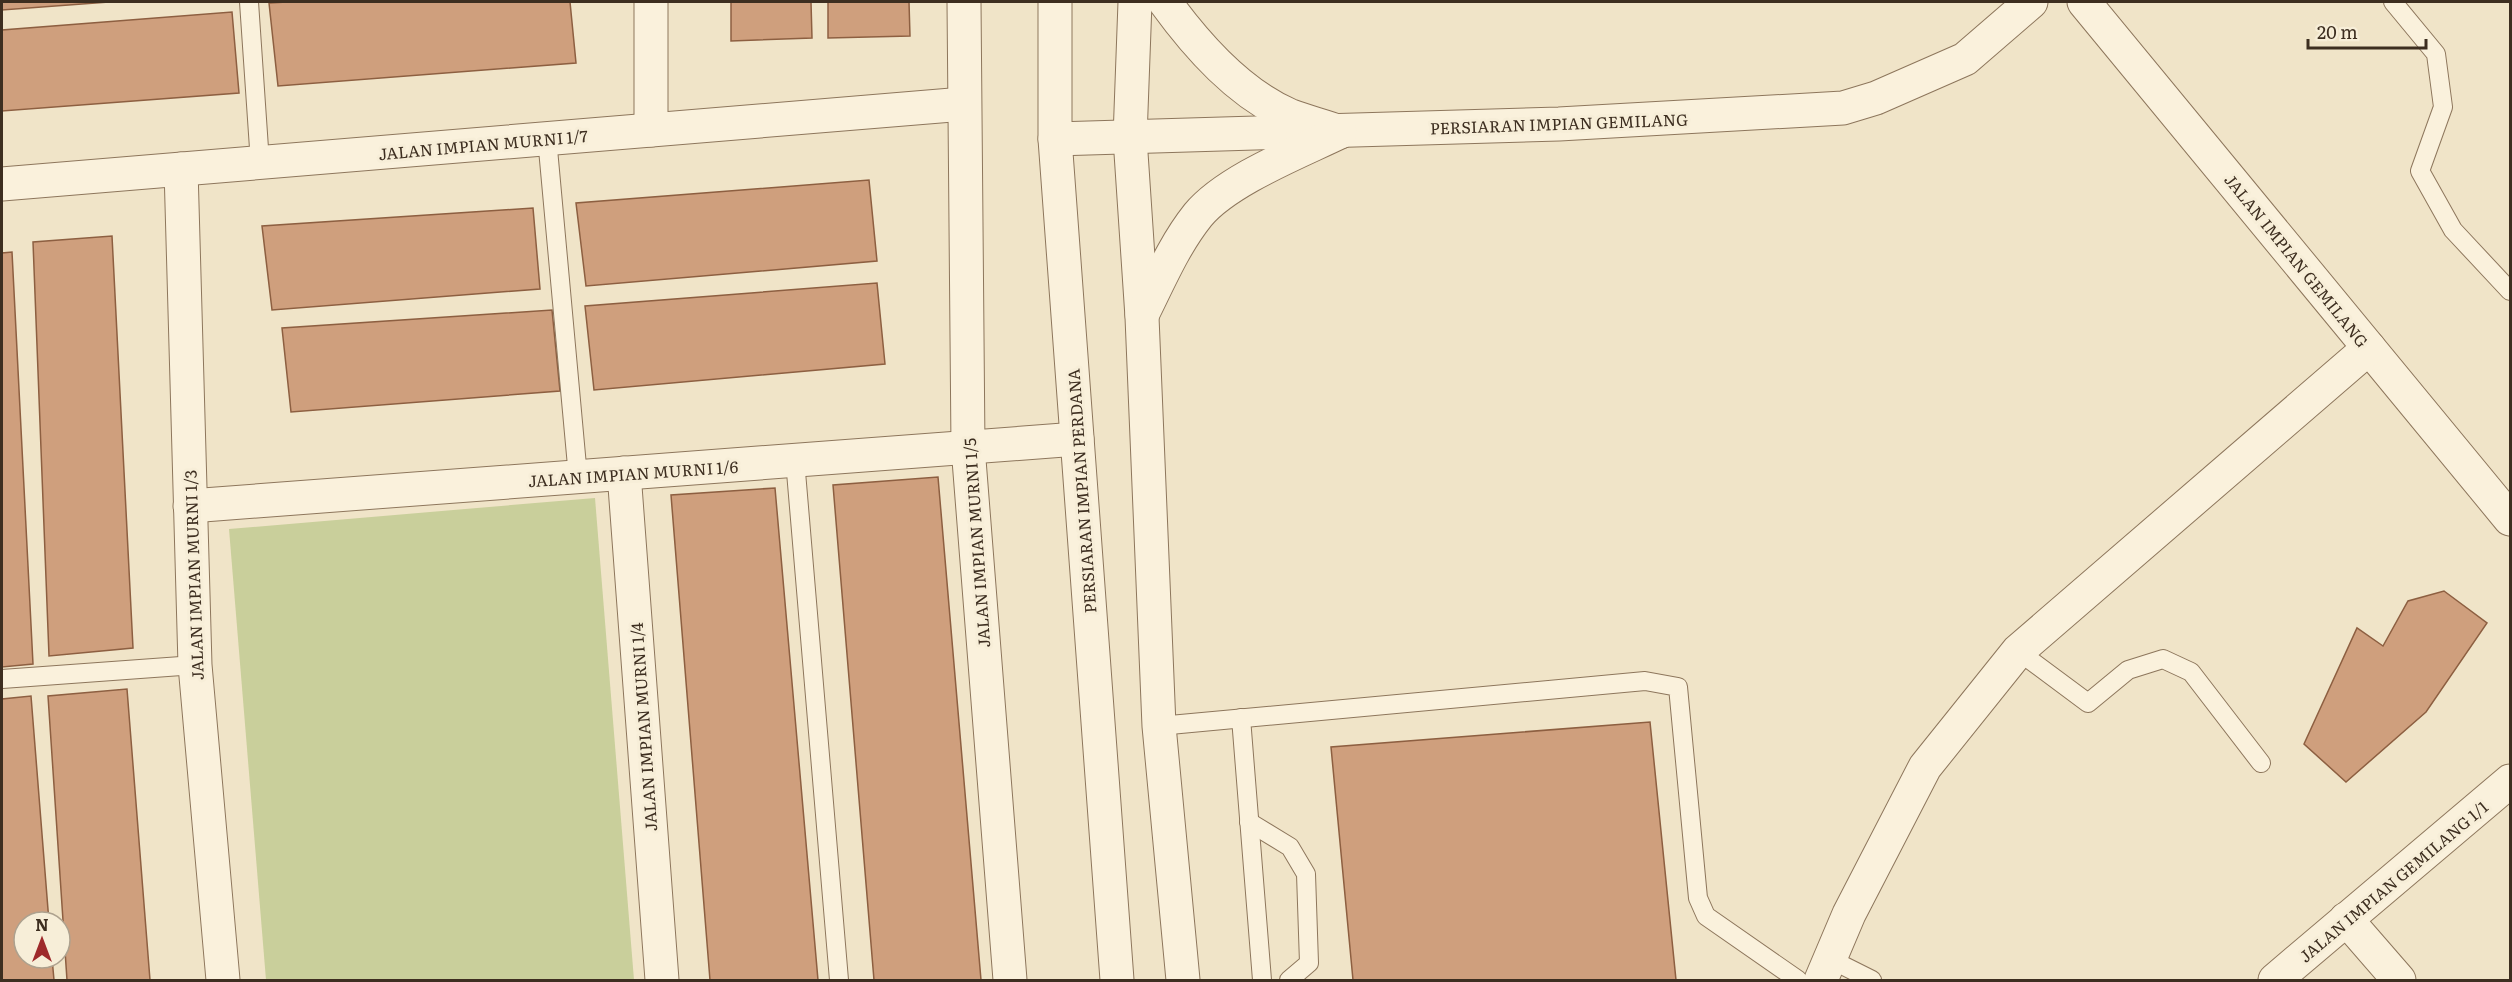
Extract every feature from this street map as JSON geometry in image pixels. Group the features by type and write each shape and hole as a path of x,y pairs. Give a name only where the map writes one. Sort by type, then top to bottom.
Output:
{"street":[{"path":"651,2 651,130"},
{"name":"JALAN IMPIAN MURNI 1/5","path":"964,2 968,447 1010,981"},
{"name":"PERSIARAN IMPIAN PERDANA","path":"1054,2 1055,139 1117,981"},
{"path":"1135,2 1130,138 1142,317 1159,726 1183,981"},
{"path":"1165,2 1194,42 1238,82 1290,115 1340,132"},
{"name":"PERSIARAN IMPIAN GEMILANG","path":"1055,139 1558,124 1843,108 1876,98 1965,59 2031,2"},
{"name":"JALAN IMPIAN GEMILANG","path":"2084,2 2511,519"},
{"name":"JALAN IMPIAN MURNI 1/7","path":"2,184 964,104"},
{"path":"1142,317 1171,255 1200,213 1236,184 1340,132"},
{"name":"JALAN IMPIAN MURNI 1/3","path":"181,169 195,665 223,981"},
{"path":"1825,970 1849,914 1924,767 2018,651 2369,348"},
{"name":"JALAN IMPIAN MURNI 1/6","path":"190,506 1077,439"},
{"name":"JALAN IMPIAN MURNI 1/4","path":"624,473 662,981"},
{"name":"JALAN IMPIAN GEMILANG 1/1","path":"2275,981 2511,781"},
{"path":"2346,919 2399,981"}],"lane":[{"path":"249,2 260,163"},
{"path":"2393,2 2436,54 2443,107 2420,171 2453,230 2511,291"},
{"path":"547,138 578,477"},
{"path":"795,460 839,981"},
{"path":"2018,651 2088,703 2128,670 2163,659 2191,672 2261,763"},
{"path":"2,679 195,665"},
{"path":"1159,726 1645,681 1678,687 1698,898 1706,916 1798,981"},
{"path":"1241,718 1262,981"},
{"path":"1249,822 1290,847 1306,874 1309,963 1289,981"},
{"path":"1825,970 1872,981"}],"green space":[{"path":"595,498 634,980 266,980 229,529"}],"building":[{"path":"2,2 109,2 2,10"},
{"path":"570,2 576,63 278,86 269,3"},
{"path":"731,2 811,2 812,38 731,41"},
{"path":"828,2 909,2 910,36 828,38"},
{"path":"232,12 239,93 2,111 2,30"},
{"path":"869,180 877,261 586,286 576,203"},
{"path":"533,208 540,289 272,310 262,226"},
{"path":"112,236 133,648 49,656 33,242"},
{"path":"12,252 33,664 2,667 2,253"},
{"path":"877,283 885,364 594,390 585,306"},
{"path":"552,310 560,391 291,412 282,328"},
{"path":"938,477 981,980 874,980 833,485"},
{"path":"775,488 818,980 710,980 671,495"},
{"path":"2444,591 2487,623 2426,712 2346,782 2304,744 2357,628 2383,646 2408,601"},
{"path":"127,689 150,980 67,980 66,970 72,970 72,910 62,910 48,696"},
{"path":"31,696 48,910 12,910 12,970 53,970 54,980 2,980 2,699"},
{"path":"1650,722 1676,980 1353,980 1331,747"}]}
